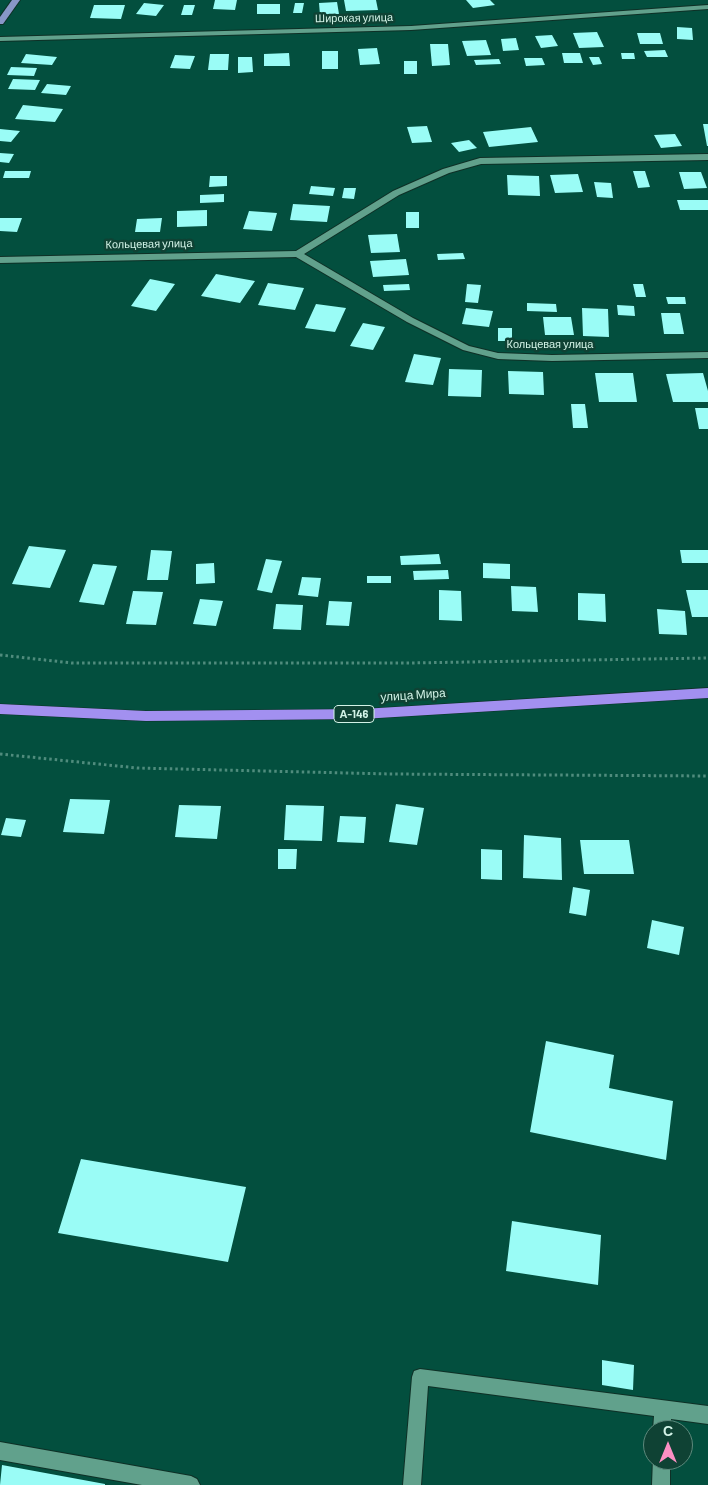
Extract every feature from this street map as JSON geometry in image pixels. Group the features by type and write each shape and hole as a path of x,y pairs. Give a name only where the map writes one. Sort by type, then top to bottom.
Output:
{"highway":[{"name":"улица Мира","path":"0,708 146,716 362,714 708,693"}],"main road":[{"path":"0,22 16,0"}],"street":[{"name":"Широкая улица","path":"0,38 411,28 708,7"},
{"path":"298,254 396,193 446,171 480,161 708,157"},
{"name":"Кольцевая улица","path":"0,260 298,254 410,320 466,348 498,356 552,358 708,354"},
{"path":"412,1485 420,1376 708,1415"},
{"path":"662,1420 663,1409"},
{"path":"0,1451 191,1485"},
{"path":"660,1485 661,1470"}],"path":[{"path":"0,655 72,663 410,663 708,658"},
{"path":"0,754 137,768 390,774 708,776"}],"building":[{"path":"215,0 237,0 235,10 213,9"},
{"path":"344,0 376,0 378,10 346,11"},
{"path":"466,0 490,0 495,5 473,8"},
{"path":"337,2 339,14 320,15 319,3"},
{"path":"144,3 164,5 156,16 136,14"},
{"path":"295,3 304,3 302,13 293,13"},
{"path":"257,4 280,4 280,14 257,14"},
{"path":"94,5 125,5 121,19 90,18"},
{"path":"184,5 195,5 192,15 181,15"},
{"path":"677,27 692,28 693,40 677,39"},
{"path":"597,32 604,47 579,48 573,33"},
{"path":"637,33 660,33 663,44 640,44"},
{"path":"552,35 558,46 541,48 535,36"},
{"path":"516,38 519,50 503,51 501,39"},
{"path":"486,40 491,55 467,56 462,41"},
{"path":"430,44 448,44 450,65 432,66"},
{"path":"377,48 380,64 360,65 358,49"},
{"path":"665,50 668,57 647,57 644,51"},
{"path":"322,51 338,51 338,69 322,69"},
{"path":"289,53 290,66 264,66 264,54"},
{"path":"562,53 580,53 583,63 564,63"},
{"path":"621,53 634,53 635,59 622,59"},
{"path":"26,54 57,57 52,65 21,63"},
{"path":"210,54 229,54 228,70 208,70"},
{"path":"175,55 195,56 190,69 170,68"},
{"path":"238,57 252,57 253,72 238,73"},
{"path":"589,57 599,57 602,64 593,65"},
{"path":"524,58 542,58 545,65 526,66"},
{"path":"499,59 501,64 476,65 474,60"},
{"path":"404,61 417,61 417,74 404,74"},
{"path":"11,67 37,68 34,76 7,75"},
{"path":"13,79 40,80 35,90 8,89"},
{"path":"47,84 71,86 66,95 41,93"},
{"path":"23,105 63,109 55,122 15,119"},
{"path":"703,124 708,124 708,146 707,146"},
{"path":"427,126 432,142 412,143 407,127"},
{"path":"531,127 538,142 489,147 483,132"},
{"path":"0,129 20,131 11,142 0,141"},
{"path":"675,134 682,146 661,148 654,135"},
{"path":"469,140 477,148 459,152 451,143"},
{"path":"0,153 14,154 9,163 0,162"},
{"path":"5,171 31,171 29,178 3,178"},
{"path":"633,171 645,171 650,187 638,188"},
{"path":"679,172 701,172 707,188 684,189"},
{"path":"578,174 583,192 555,193 550,175"},
{"path":"507,175 539,176 540,196 508,195"},
{"path":"210,176 227,176 227,186 209,187"},
{"path":"594,182 611,183 613,198 597,197"},
{"path":"311,186 335,188 333,196 309,194"},
{"path":"344,188 356,188 354,199 342,198"},
{"path":"224,194 224,202 200,203 200,195"},
{"path":"677,200 708,200 708,210 680,210"},
{"path":"293,204 330,206 327,222 290,220"},
{"path":"207,210 207,226 177,227 177,211"},
{"path":"249,211 277,213 272,231 243,229"},
{"path":"406,212 419,212 419,228 406,228"},
{"path":"0,218 22,218 17,232 0,231"},
{"path":"162,218 160,232 135,232 137,219"},
{"path":"397,234 400,252 371,253 368,235"},
{"path":"463,253 465,259 438,260 437,254"},
{"path":"406,259 409,275 373,277 370,261"},
{"path":"216,274 255,281 240,303 201,296"},
{"path":"150,279 175,284 156,311 131,306"},
{"path":"268,283 304,288 295,310 258,305"},
{"path":"409,284 410,290 384,291 383,285"},
{"path":"467,284 481,285 478,303 465,302"},
{"path":"633,284 643,284 646,297 636,297"},
{"path":"666,297 685,297 686,304 668,304"},
{"path":"527,303 556,304 557,312 527,311"},
{"path":"316,304 346,308 335,332 305,328"},
{"path":"617,305 634,306 635,316 618,315"},
{"path":"466,308 493,311 489,327 462,324"},
{"path":"582,308 608,309 609,337 583,336"},
{"path":"661,313 680,313 684,334 664,334"},
{"path":"543,317 571,317 574,335 545,335"},
{"path":"363,323 385,327 373,350 350,346"},
{"path":"498,328 512,328 512,341 498,341"},
{"path":"414,354 441,358 433,385 405,382"},
{"path":"449,369 482,370 481,397 448,396"},
{"path":"508,371 543,372 544,395 509,394"},
{"path":"595,373 633,373 637,402 599,402"},
{"path":"703,373 708,391 708,402 673,402 666,374"},
{"path":"571,404 585,404 588,428 573,428"},
{"path":"695,408 708,408 708,429 699,429"},
{"path":"29,546 66,550 50,588 12,584"},
{"path":"151,550 172,551 168,580 147,580"},
{"path":"680,550 708,550 708,563 682,563"},
{"path":"439,554 441,564 401,565 400,556"},
{"path":"266,559 282,561 272,593 257,590"},
{"path":"214,563 215,583 196,584 196,564"},
{"path":"483,563 510,564 510,579 483,578"},
{"path":"93,564 117,566 104,605 79,602"},
{"path":"448,570 449,579 414,580 413,571"},
{"path":"367,576 391,576 391,583 367,583"},
{"path":"302,577 321,578 318,597 298,595"},
{"path":"511,586 536,587 538,612 512,611"},
{"path":"439,590 461,591 462,621 439,620"},
{"path":"686,590 708,590 708,617 692,617"},
{"path":"133,591 163,592 156,625 126,624"},
{"path":"578,593 605,594 606,622 578,620"},
{"path":"200,599 223,601 216,626 193,624"},
{"path":"329,601 352,602 349,626 326,625"},
{"path":"276,604 303,605 301,630 273,629"},
{"path":"657,609 685,611 687,635 659,634"},
{"path":"70,799 110,800 104,834 63,832"},
{"path":"396,804 424,808 417,845 389,842"},
{"path":"179,805 221,806 217,839 175,837"},
{"path":"286,805 324,806 322,841 284,840"},
{"path":"340,816 366,817 364,843 337,842"},
{"path":"6,818 26,820 21,837 1,835"},
{"path":"524,835 561,838 562,880 523,878"},
{"path":"580,840 629,840 634,874 584,874"},
{"path":"278,849 297,849 296,869 278,869"},
{"path":"481,849 502,850 502,880 481,879"},
{"path":"573,887 590,890 586,916 569,913"},
{"path":"652,920 684,927 679,955 647,948"},
{"path":"546,1041 614,1055 609,1088 673,1101 666,1160 530,1132"},
{"path":"81,1159 246,1187 228,1262 58,1233"},
{"path":"512,1221 601,1235 598,1285 506,1271"},
{"path":"602,1360 634,1365 633,1390 602,1385"},
{"path":"2,1465 105,1484 105,1485 0,1485"}]}
